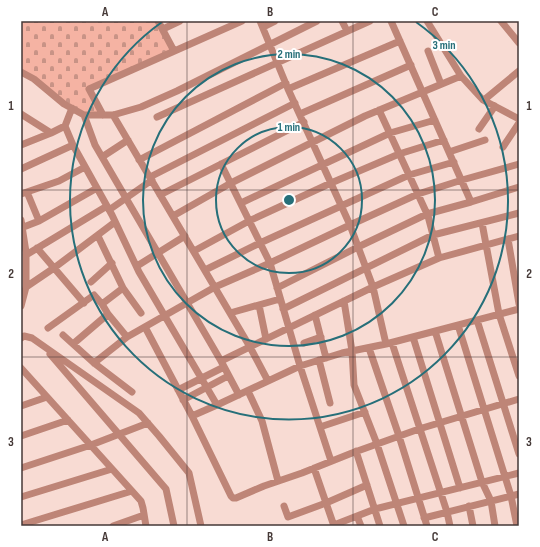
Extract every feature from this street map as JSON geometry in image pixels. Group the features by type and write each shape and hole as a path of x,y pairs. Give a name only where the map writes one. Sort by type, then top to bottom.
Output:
{"street":[{"path":"158,21 174,51"},
{"path":"163,29 180,21"},
{"path":"103,115 89,89 242,21"},
{"path":"275,21 262,24 287,86 350,225 373,287 389,344 441,493 450,526"},
{"path":"21,72 34,79 64,104 84,115 113,115 141,107 177,91 317,21"},
{"path":"342,21 347,32"},
{"path":"157,117 370,21"},
{"path":"391,21 471,202"},
{"path":"427,21 461,76 484,100 519,119"},
{"path":"501,21 519,43"},
{"path":"139,160 287,86 400,41"},
{"path":"428,50 441,84"},
{"path":"300,114 410,65"},
{"path":"484,100 519,71"},
{"path":"173,216 231,183 365,116 461,76"},
{"path":"24,253 37,248 126,198 151,179 295,103"},
{"path":"479,129 495,106"},
{"path":"21,144 51,134 64,126 72,108"},
{"path":"379,110 427,214 439,258"},
{"path":"21,114 51,134"},
{"path":"84,115 95,145 239,395"},
{"path":"113,115 250,347 268,381"},
{"path":"240,203 390,133 435,120"},
{"path":"160,195 304,122"},
{"path":"503,147 519,123"},
{"path":"64,126 137,266 217,405"},
{"path":"102,157 128,140"},
{"path":"194,251 249,221 331,183 399,154 444,140"},
{"path":"449,152 485,140"},
{"path":"21,169 73,145"},
{"path":"205,270 260,243 409,175 454,162"},
{"path":"221,164 270,263 300,366 332,461"},
{"path":"94,363 127,337 215,287 418,194 519,164"},
{"path":"39,221 24,193 59,180 85,167"},
{"path":"277,288 427,214 519,187"},
{"path":"21,306 26,288 23,274 24,253 21,226 39,221 97,188"},
{"path":"283,309 433,235 519,213"},
{"path":"26,288 115,222"},
{"path":"482,223 499,314 519,376"},
{"path":"98,236 124,288 141,313"},
{"path":"137,266 185,236"},
{"path":"178,390 202,379 222,364 250,347 373,287 439,258 519,236"},
{"path":"508,239 519,304"},
{"path":"37,248 84,303"},
{"path":"91,282 112,263"},
{"path":"102,304 124,288"},
{"path":"48,328 94,295 127,337"},
{"path":"230,313 280,299"},
{"path":"344,301 352,351 354,385 377,444 404,526"},
{"path":"259,305 266,339"},
{"path":"192,416 300,366 342,353 389,344 519,309"},
{"path":"72,344 108,314"},
{"path":"315,315 321,336 322,359 330,403"},
{"path":"477,320 519,454"},
{"path":"458,325 511,496 517,526"},
{"path":"145,327 233,498 356,451 419,429 519,399"},
{"path":"435,331 482,482 491,501 495,526"},
{"path":"63,335 94,363 132,392"},
{"path":"21,338 24,336 32,338 139,413 188,472 201,526"},
{"path":"304,343 321,336"},
{"path":"413,337 460,488"},
{"path":"43,346 166,489 174,526"},
{"path":"369,348 399,436 427,526"},
{"path":"21,368 24,376 47,397 141,501 146,526"},
{"path":"183,400 228,376"},
{"path":"248,391 262,421 278,481"},
{"path":"21,406 47,397"},
{"path":"320,427 365,412"},
{"path":"21,436 68,420"},
{"path":"21,468 120,435 148,424"},
{"path":"356,451 380,526"},
{"path":"314,468 334,525 396,504 519,473"},
{"path":"21,497 112,469"},
{"path":"284,506 288,517 326,503 367,485"},
{"path":"21,525 132,491"},
{"path":"424,518 519,494"},
{"path":"470,506 473,526"},
{"path":"113,526 144,516"},
{"path":"357,516 361,526"}],"green space":[{"path":"21,21 158,21 174,51 89,89 103,115 84,115 21,71"}]}
